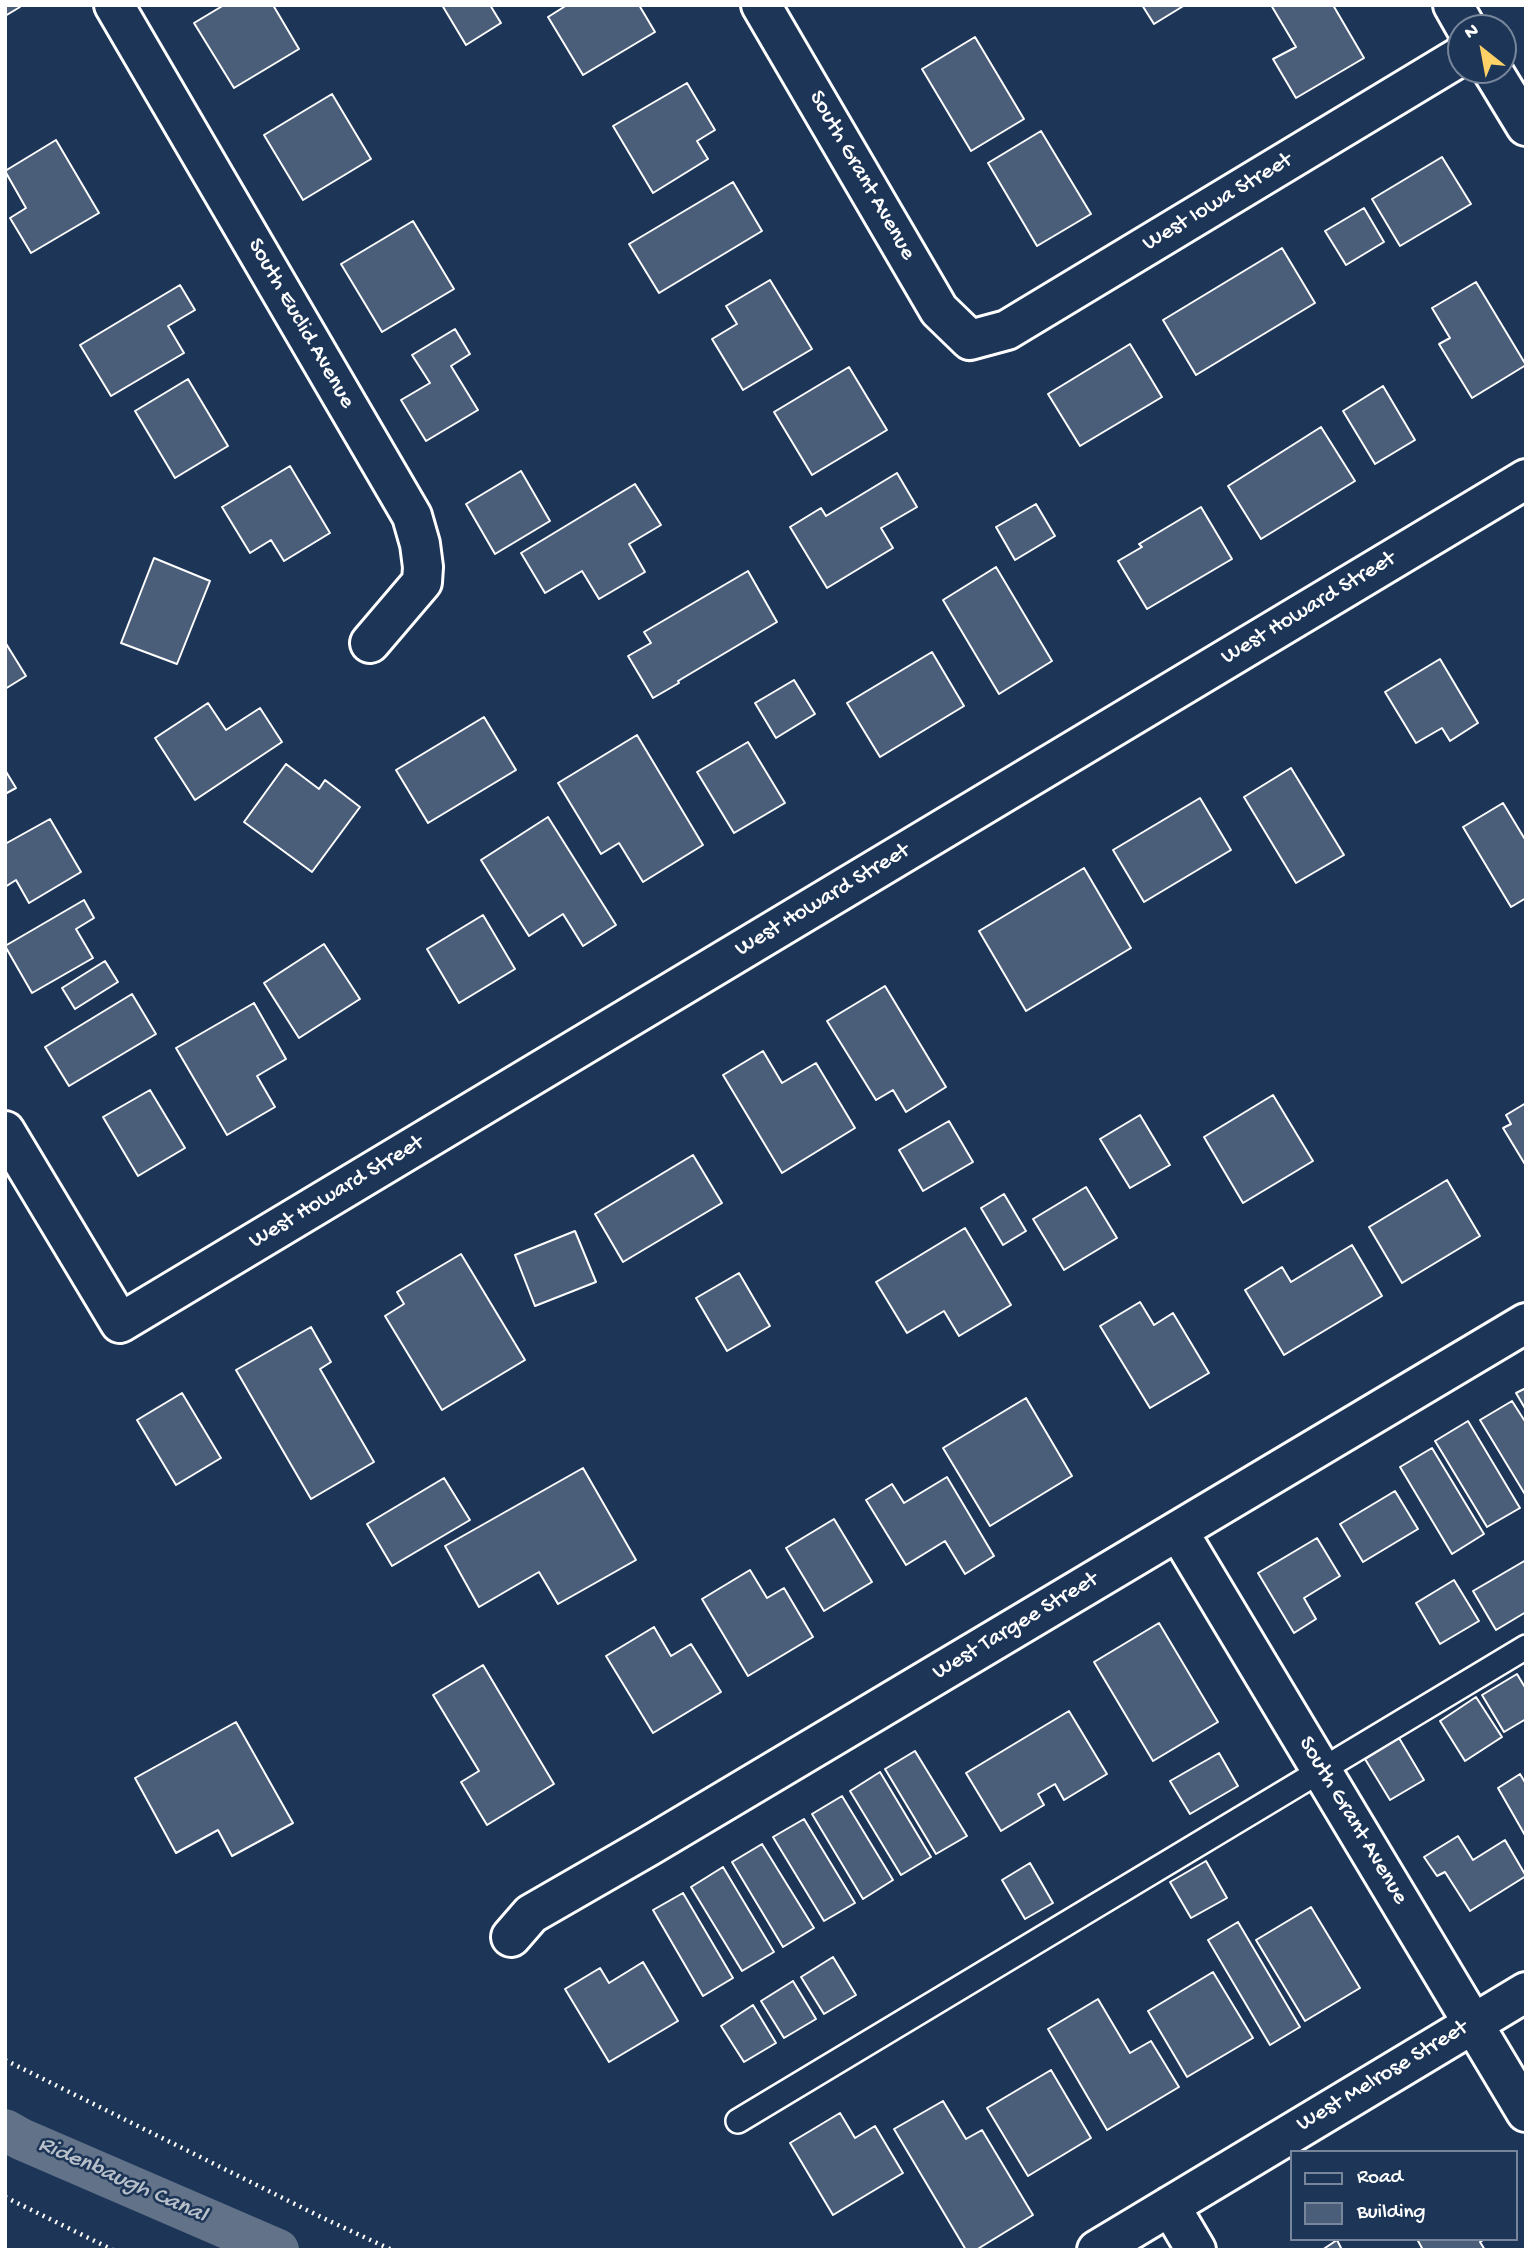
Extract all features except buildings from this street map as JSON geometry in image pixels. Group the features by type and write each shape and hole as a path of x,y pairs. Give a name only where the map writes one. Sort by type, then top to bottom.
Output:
{"street":[{"name":"South Euclid Avenue","path":"114,5 412,516 420,544 422,582 370,643"},
{"name":"South Grant Avenue","path":"761,5 939,310 970,340"},
{"name":"West Iowa Street","path":"970,340 1007,330 1447,63"},
{"path":"1500,84 1526,126"},
{"name":"West Howard Street","path":"5,1131 120,1323 1526,480"},
{"name":"West Targee Street","path":"511,1937 531,1914 1526,1323"},
{"name":"South Grant Avenue","path":"1178,1531 1526,2112"},
{"name":"West Melrose Street","path":"1097,2250 1526,1992"},
{"path":"1170,2206 1196,2250"}],"lane":[{"path":"738,2121 1526,1647"}],"path":[{"path":"5,2060 392,2250"},
{"path":"5,2197 113,2250"}],"waterway":[{"name":"Ridenbaugh Canal","path":"5,2130 278,2250"}]}
